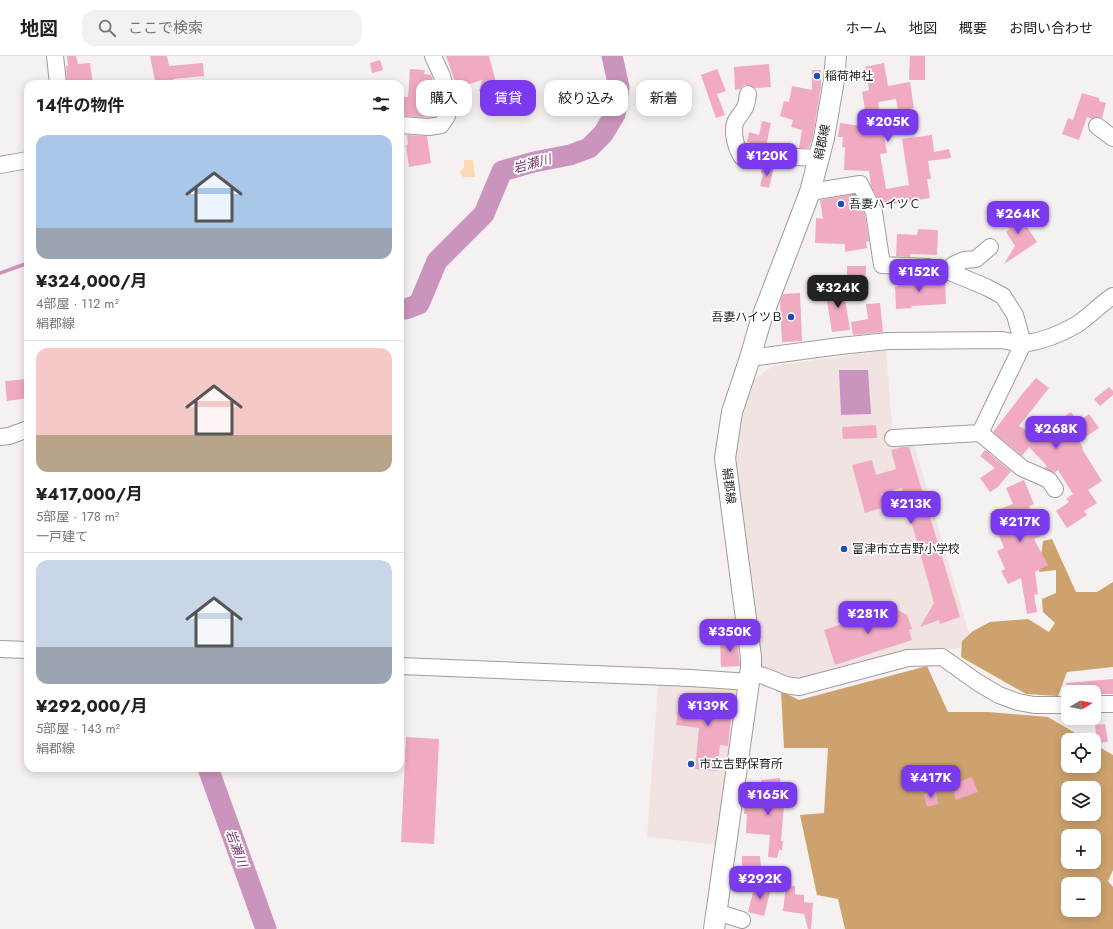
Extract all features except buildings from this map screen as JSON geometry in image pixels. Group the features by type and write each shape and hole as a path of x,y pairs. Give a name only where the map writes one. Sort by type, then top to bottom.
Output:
{"main road":[{"name":"絹郡線","path":"715,921 750,677 751,657 725,458 732,412 761,320 810,192 824,138 834,80 836,56"}],"street":[{"path":"55,56 58,80"},
{"path":"404,125 429,127 441,125 447,116 448,98 442,76 433,56"},
{"path":"748,94 744,109 735,123 735,140 738,152 742,157 819,158"},
{"path":"1097,126 1113,138"},
{"path":"0,165 24,161"},
{"path":"810,192 860,184 874,212 882,265 928,267 950,272 1003,296 1015,315 1023,344 980,433"},
{"path":"950,272 953,266 964,260 976,259 990,247"},
{"path":"750,358 888,341 1002,340 1023,344 1056,336 1077,324 1113,296"},
{"path":"0,437 10,436 24,430"},
{"path":"893,438 980,433 1022,468 1049,480 1055,489"},
{"path":"0,649 24,650"},
{"path":"404,666 691,678 764,676 786,685 799,687 908,658 942,657 999,696 1034,705 1061,705"},
{"path":"1101,704 1113,704"},
{"path":"715,921 742,920"}],"shaded area":[{"path":"464,160 473,160 475,177 463,177 460,172 464,167"},
{"name":"富津市立吉野小学校","path":"886,350 893,438 912,437 973,647 907,653 795,683 759,668 732,449 748,384 773,366"},
{"path":"839,370 868,370 871,414 841,415"},
{"path":"1052,539 1076,592 1097,592 1113,582 1113,667 1067,672 1058,696 1026,694 961,657 962,641 973,631 990,622 1028,619 1049,632 1055,623 1043,612 1042,599 1056,593 1056,570 1039,572 1043,541"},
{"path":"927,666 948,712 988,712 1048,717 1075,733 1061,733 1061,773 1101,773 1101,748 1113,755 1113,870 1108,881 1113,887 1113,929 845,929 838,899 817,895 800,815 824,813 828,748 784,748 781,691 799,700"},
{"name":"市立吉野保育所","path":"658,684 738,687 718,845 647,837"}],"waterway":[{"name":"岩瀬川","path":"404,309 419,304 437,261 484,214 502,171 534,162 570,155 589,148 603,134 615,114 619,87 612,56"},
{"path":"0,273 24,264"},
{"name":"岩瀬川","path":"209,772 266,929"}],"place":[{"name":"稲荷神社","path":"817,76"},
{"name":"吾妻ハイツＣ","path":"841,204"},
{"name":"吾妻ハイツＢ","path":"791,317"},
{"name":"富津市立吉野小学校","path":"844,549"},
{"name":"市立吉野保育所","path":"691,764"}]}
